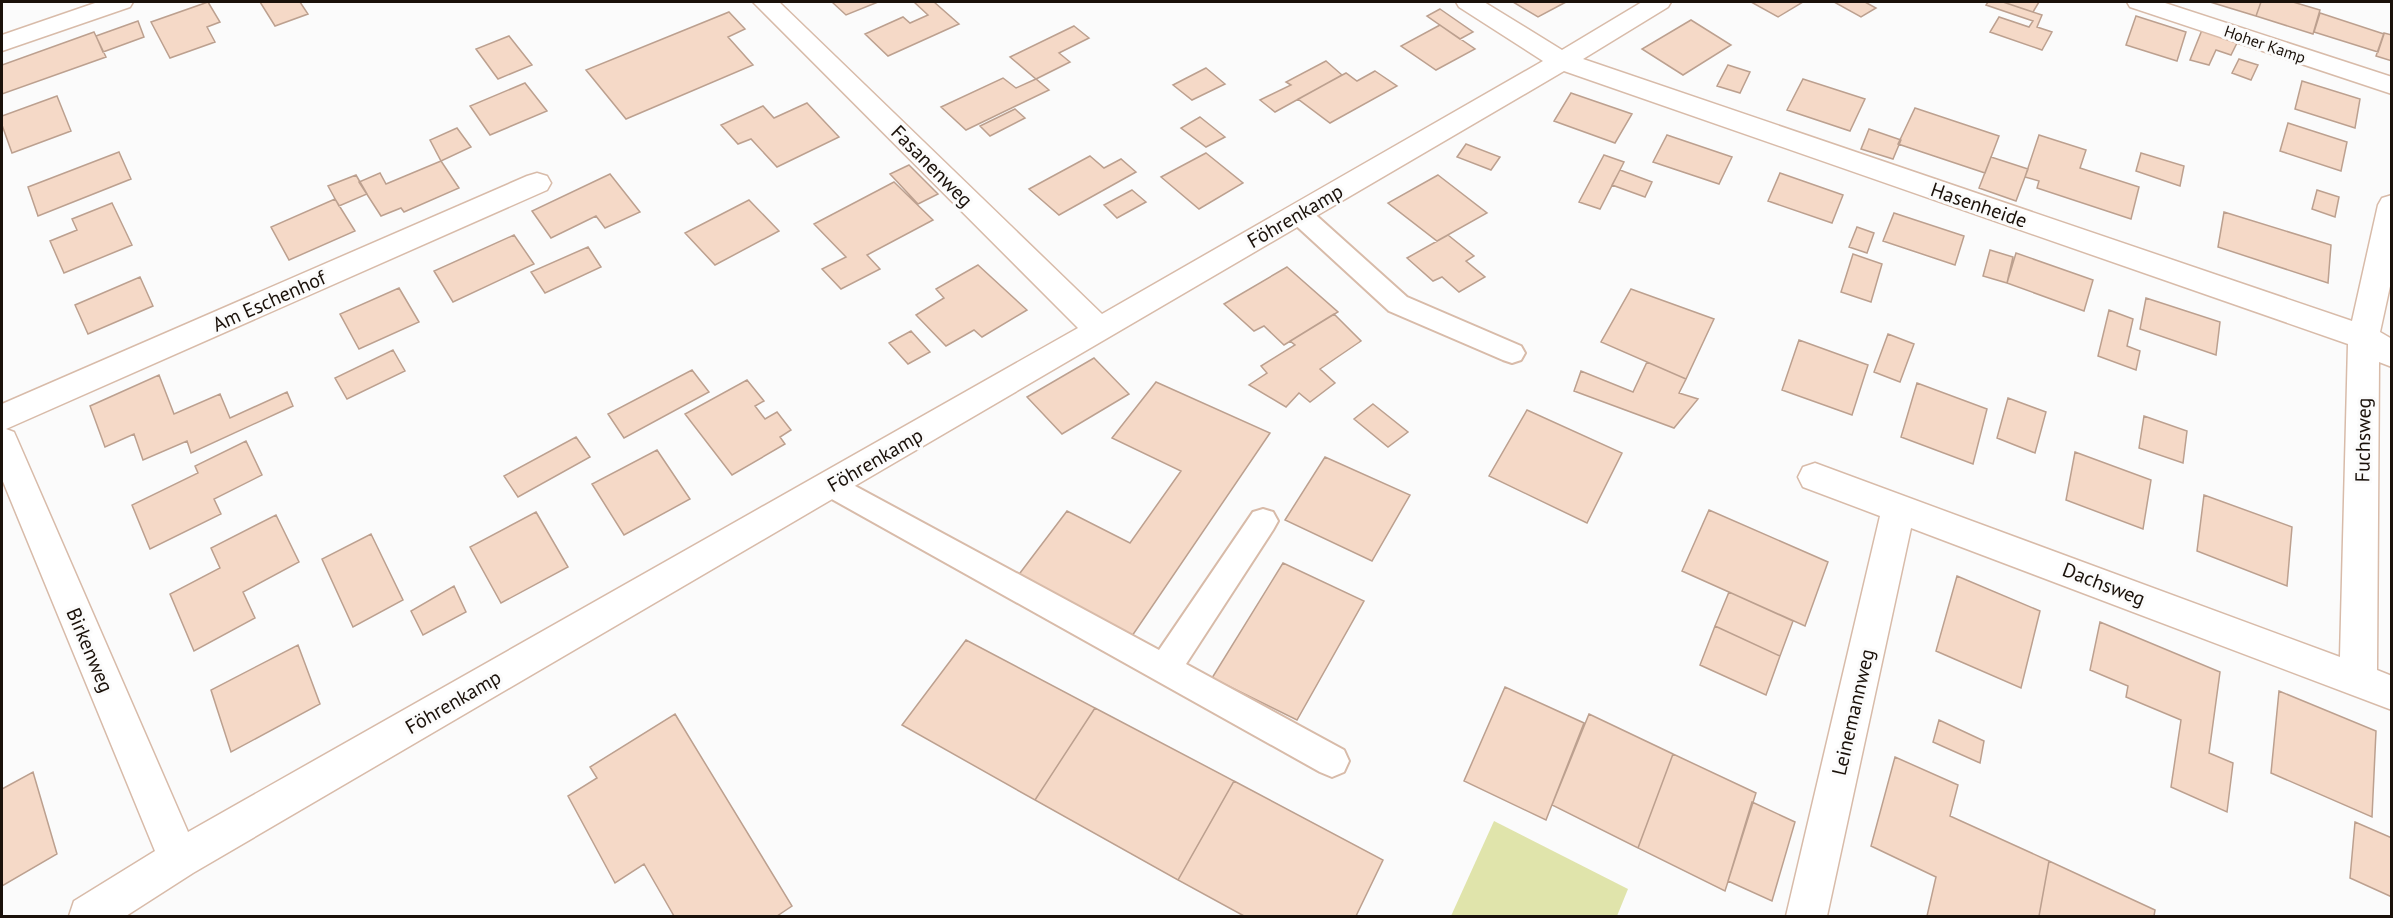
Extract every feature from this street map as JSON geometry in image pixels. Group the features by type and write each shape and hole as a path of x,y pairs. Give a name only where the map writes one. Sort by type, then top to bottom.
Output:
{"street":[{"path":"2,43 121,2"},
{"name":"Fasanenweg","path":"765,2 1099,330"},
{"name":"Hasenheide","path":"1468,2 1562,61 2364,337 2391,356"},
{"name":"Föhrenkamp","path":"89,916 179,859 1099,330 1562,61 1659,2"},
{"name":"Hoher Kamp","path":"2139,2 2391,86"},
{"name":"Am Eschenhof","path":"2,418 537,183"},
{"name":"Fuchsweg","path":"2358,679 2364,337 2391,205"},
{"name":"Birkenweg","path":"2,441 179,859"},
{"name":"Dachsweg","path":"1815,477 2391,693"},
{"name":"Leinemannweg","path":"1806,916 1899,507"}],"lane":[{"path":"1299,214 1398,304 1512,353"},
{"path":"831,485 1332,761"},
{"path":"1165,668 1263,522"}],"green space":[{"path":"1494,821 1628,889 1617,916 1451,916"}],"building":[{"path":"208,2 220,22 207,27 215,42 170,58 151,22"},
{"path":"260,2 300,2 308,14 275,26"},
{"path":"832,2 878,2 846,15"},
{"path":"914,2 934,2 959,24 888,56 865,34 903,17 910,23 928,15"},
{"path":"1513,2 1566,2 1538,17"},
{"path":"1751,2 1803,2 1778,17"},
{"path":"1834,2 1865,2 1876,8 1861,17"},
{"path":"1988,2 2003,2 2042,15 2037,27 2052,32 2042,50 1990,32 1999,17 2029,27 2033,21 1986,5"},
{"path":"2003,2 2039,2 2033,12"},
{"path":"2210,2 2261,2 2256,16"},
{"path":"2261,2 2293,2 2320,10 2313,34 2256,16"},
{"path":"1440,9 1473,32 1460,39 1427,16"},
{"path":"729,12 745,29 728,37 753,65 626,119 586,70"},
{"path":"2320,13 2384,34 2378,52 2314,32"},
{"path":"2136,16 2186,32 2177,61 2126,45"},
{"path":"1691,20 1731,45 1683,75 1642,49"},
{"path":"138,21 144,37 103,52 96,36"},
{"path":"1440,25 1475,49 1436,70 1401,46"},
{"path":"1074,26 1089,38 1059,53 1070,62 1036,79 1010,57"},
{"path":"2202,30 2238,41 2231,55 2216,50 2209,65 2190,60"},
{"path":"94,32 106,57 2,94 2,65"},
{"path":"2384,33 2392,35 2392,61 2376,56"},
{"path":"509,36 532,65 498,79 476,49"},
{"path":"2239,59 2258,65 2251,80 2232,73"},
{"path":"1326,61 1342,75 1275,112 1260,100 1291,85 1286,82"},
{"path":"1728,65 1750,72 1740,93 1717,86"},
{"path":"1206,68 1225,84 1192,100 1173,85"},
{"path":"1375,71 1397,86 1330,123 1298,99 1346,73 1357,81"},
{"path":"1003,78 1016,88 1036,79 1049,90 966,130 941,107"},
{"path":"1803,79 1865,99 1850,131 1787,110"},
{"path":"2302,81 2360,99 2355,128 2295,109"},
{"path":"525,83 547,111 490,135 470,106"},
{"path":"1571,93 1632,114 1615,143 1554,121"},
{"path":"57,96 71,131 12,153 2,125 2,116"},
{"path":"807,103 839,137 777,167 751,139 738,144 721,125 763,106 774,118"},
{"path":"1915,108 1999,136 1985,173 1898,144"},
{"path":"1015,109 1025,118 990,136 980,126"},
{"path":"1200,117 1225,137 1206,147 1181,128"},
{"path":"2288,123 2347,142 2341,171 2280,151"},
{"path":"457,128 471,147 441,161 430,140"},
{"path":"1869,129 1901,140 1893,159 1861,149"},
{"path":"1667,135 1732,157 1719,184 1653,162"},
{"path":"2039,135 2086,150 2080,168 2139,187 2131,219 2037,188 2039,181 2025,177"},
{"path":"1466,144 1500,157 1491,170 1457,157"},
{"path":"119,152 131,179 38,216 28,187"},
{"path":"1206,153 1243,183 1199,209 1161,177"},
{"path":"2141,153 2184,166 2180,186 2136,171"},
{"path":"1604,155 1624,162 1600,209 1579,202"},
{"path":"1090,156 1104,168 1121,159 1136,172 1059,215 1029,189"},
{"path":"1991,157 2028,169 2016,201 1979,188"},
{"path":"441,161 459,188 404,212 401,208 381,216 359,182 380,173 386,184"},
{"path":"909,165 938,194 918,204 890,174"},
{"path":"1620,170 1652,182 1645,197 1612,185"},
{"path":"1780,173 1843,195 1832,223 1768,201"},
{"path":"610,174 640,212 605,228 596,216 551,238 532,211"},
{"path":"356,175 367,194 339,206 328,186"},
{"path":"1438,175 1487,213 1437,241 1388,203"},
{"path":"894,182 933,220 867,255 880,269 841,289 822,269 846,257 814,224"},
{"path":"1132,190 1146,202 1117,218 1104,205"},
{"path":"2317,190 2339,197 2335,217 2312,209"},
{"path":"335,199 355,231 289,260 271,227"},
{"path":"749,200 779,231 715,265 685,233"},
{"path":"112,203 132,245 64,273 50,241 77,230 72,219"},
{"path":"2224,212 2331,245 2328,283 2218,247"},
{"path":"1894,213 1964,236 1955,265 1883,241"},
{"path":"1857,227 1874,233 1867,253 1849,247"},
{"path":"514,235 534,264 453,302 434,271"},
{"path":"1448,235 1474,256 1466,261 1485,277 1459,292 1442,277 1433,281 1407,258"},
{"path":"588,247 601,267 545,293 531,272"},
{"path":"1990,250 2013,257 2007,283 1983,276"},
{"path":"2016,253 2093,280 2084,311 2007,283"},
{"path":"1853,254 1882,264 1871,302 1841,292"},
{"path":"978,265 1027,310 982,337 974,330 946,346 916,315 944,298 936,289"},
{"path":"1287,267 1338,312 1284,345 1264,326 1254,331 1224,304"},
{"path":"140,277 153,306 88,334 75,305"},
{"path":"399,288 419,322 359,349 340,314"},
{"path":"1631,289 1714,319 1686,379 1601,342"},
{"path":"2146,298 2220,322 2216,355 2140,329"},
{"path":"2109,310 2133,319 2127,346 2140,351 2136,370 2098,356"},
{"path":"1334,314 1361,341 1320,369 1335,383 1310,402 1299,393 1286,407 1249,385 1267,373 1261,366 1295,345 1290,341"},
{"path":"911,331 930,352 908,364 889,343"},
{"path":"1888,334 1914,344 1900,382 1874,372"},
{"path":"1799,340 1868,365 1852,415 1782,390"},
{"path":"393,350 405,371 347,399 335,378"},
{"path":"1094,358 1129,394 1062,434 1027,397"},
{"path":"1647,362 1686,379 1679,393 1698,399 1674,428 1574,391 1581,371 1633,392"},
{"path":"692,370 709,392 624,438 608,414"},
{"path":"159,375 174,414 220,394 230,418 287,392 293,406 191,453 187,441 143,460 134,434 105,447 90,406"},
{"path":"747,380 764,401 755,406 765,419 777,412 791,430 780,437 785,444 732,475 685,414"},
{"path":"1156,382 1270,433 1132,636 1017,577 1067,511 1130,543 1181,471 1112,438"},
{"path":"1917,383 1987,409 1973,464 1901,437"},
{"path":"2008,398 2046,412 2035,453 1997,438"},
{"path":"1373,404 1408,432 1388,447 1354,419"},
{"path":"1527,410 1622,453 1587,523 1489,476"},
{"path":"2144,416 2187,431 2183,463 2139,448"},
{"path":"576,437 590,457 518,497 504,476"},
{"path":"246,441 262,475 214,499 221,514 150,549 132,505 198,473 195,466"},
{"path":"657,450 690,499 624,535 592,484"},
{"path":"2075,452 2151,480 2143,529 2066,500"},
{"path":"1325,457 1410,495 1372,561 1285,520"},
{"path":"2204,495 2292,527 2287,586 2197,551"},
{"path":"1709,510 1828,562 1805,626 1682,571"},
{"path":"536,512 568,567 501,603 470,547"},
{"path":"276,515 299,562 243,592 255,618 194,651 170,594 220,568 211,548"},
{"path":"371,534 403,600 353,627 322,559"},
{"path":"1283,563 1364,601 1297,720 1212,678"},
{"path":"1957,576 2040,611 2021,688 1936,651"},
{"path":"454,586 466,612 423,635 411,611"},
{"path":"1729,592 1793,621 1780,656 1715,626"},
{"path":"2100,622 2220,672 2209,753 2233,763 2227,812 2171,787 2181,720 2126,697 2128,686 2090,670"},
{"path":"1715,626 1780,656 1766,695 1700,665"},
{"path":"966,640 1095,708 1035,800 902,725"},
{"path":"298,645 320,704 231,752 211,690"},
{"path":"1505,687 1584,723 1546,820 1464,781"},
{"path":"2279,691 2376,731 2372,817 2271,773"},
{"path":"1095,708 1234,781 1178,880 1035,800"},
{"path":"675,714 792,906 777,916 674,916 644,864 615,883 568,796 597,778 590,767"},
{"path":"1589,714 1673,754 1638,848 1552,805"},
{"path":"1939,720 1984,741 1980,763 1933,742"},
{"path":"1673,754 1756,793 1725,891 1638,848"},
{"path":"1895,757 1958,785 1950,816 2049,861 2039,916 1927,916 1936,877 1871,846"},
{"path":"33,772 57,854 2,886 2,789"},
{"path":"1234,781 1383,860 1356,916 1244,916 1178,880"},
{"path":"1752,802 1795,822 1772,901 1728,881"},
{"path":"2355,822 2392,838 2392,897 2350,878"},
{"path":"2049,861 2155,910 2154,916 2039,916"}]}
